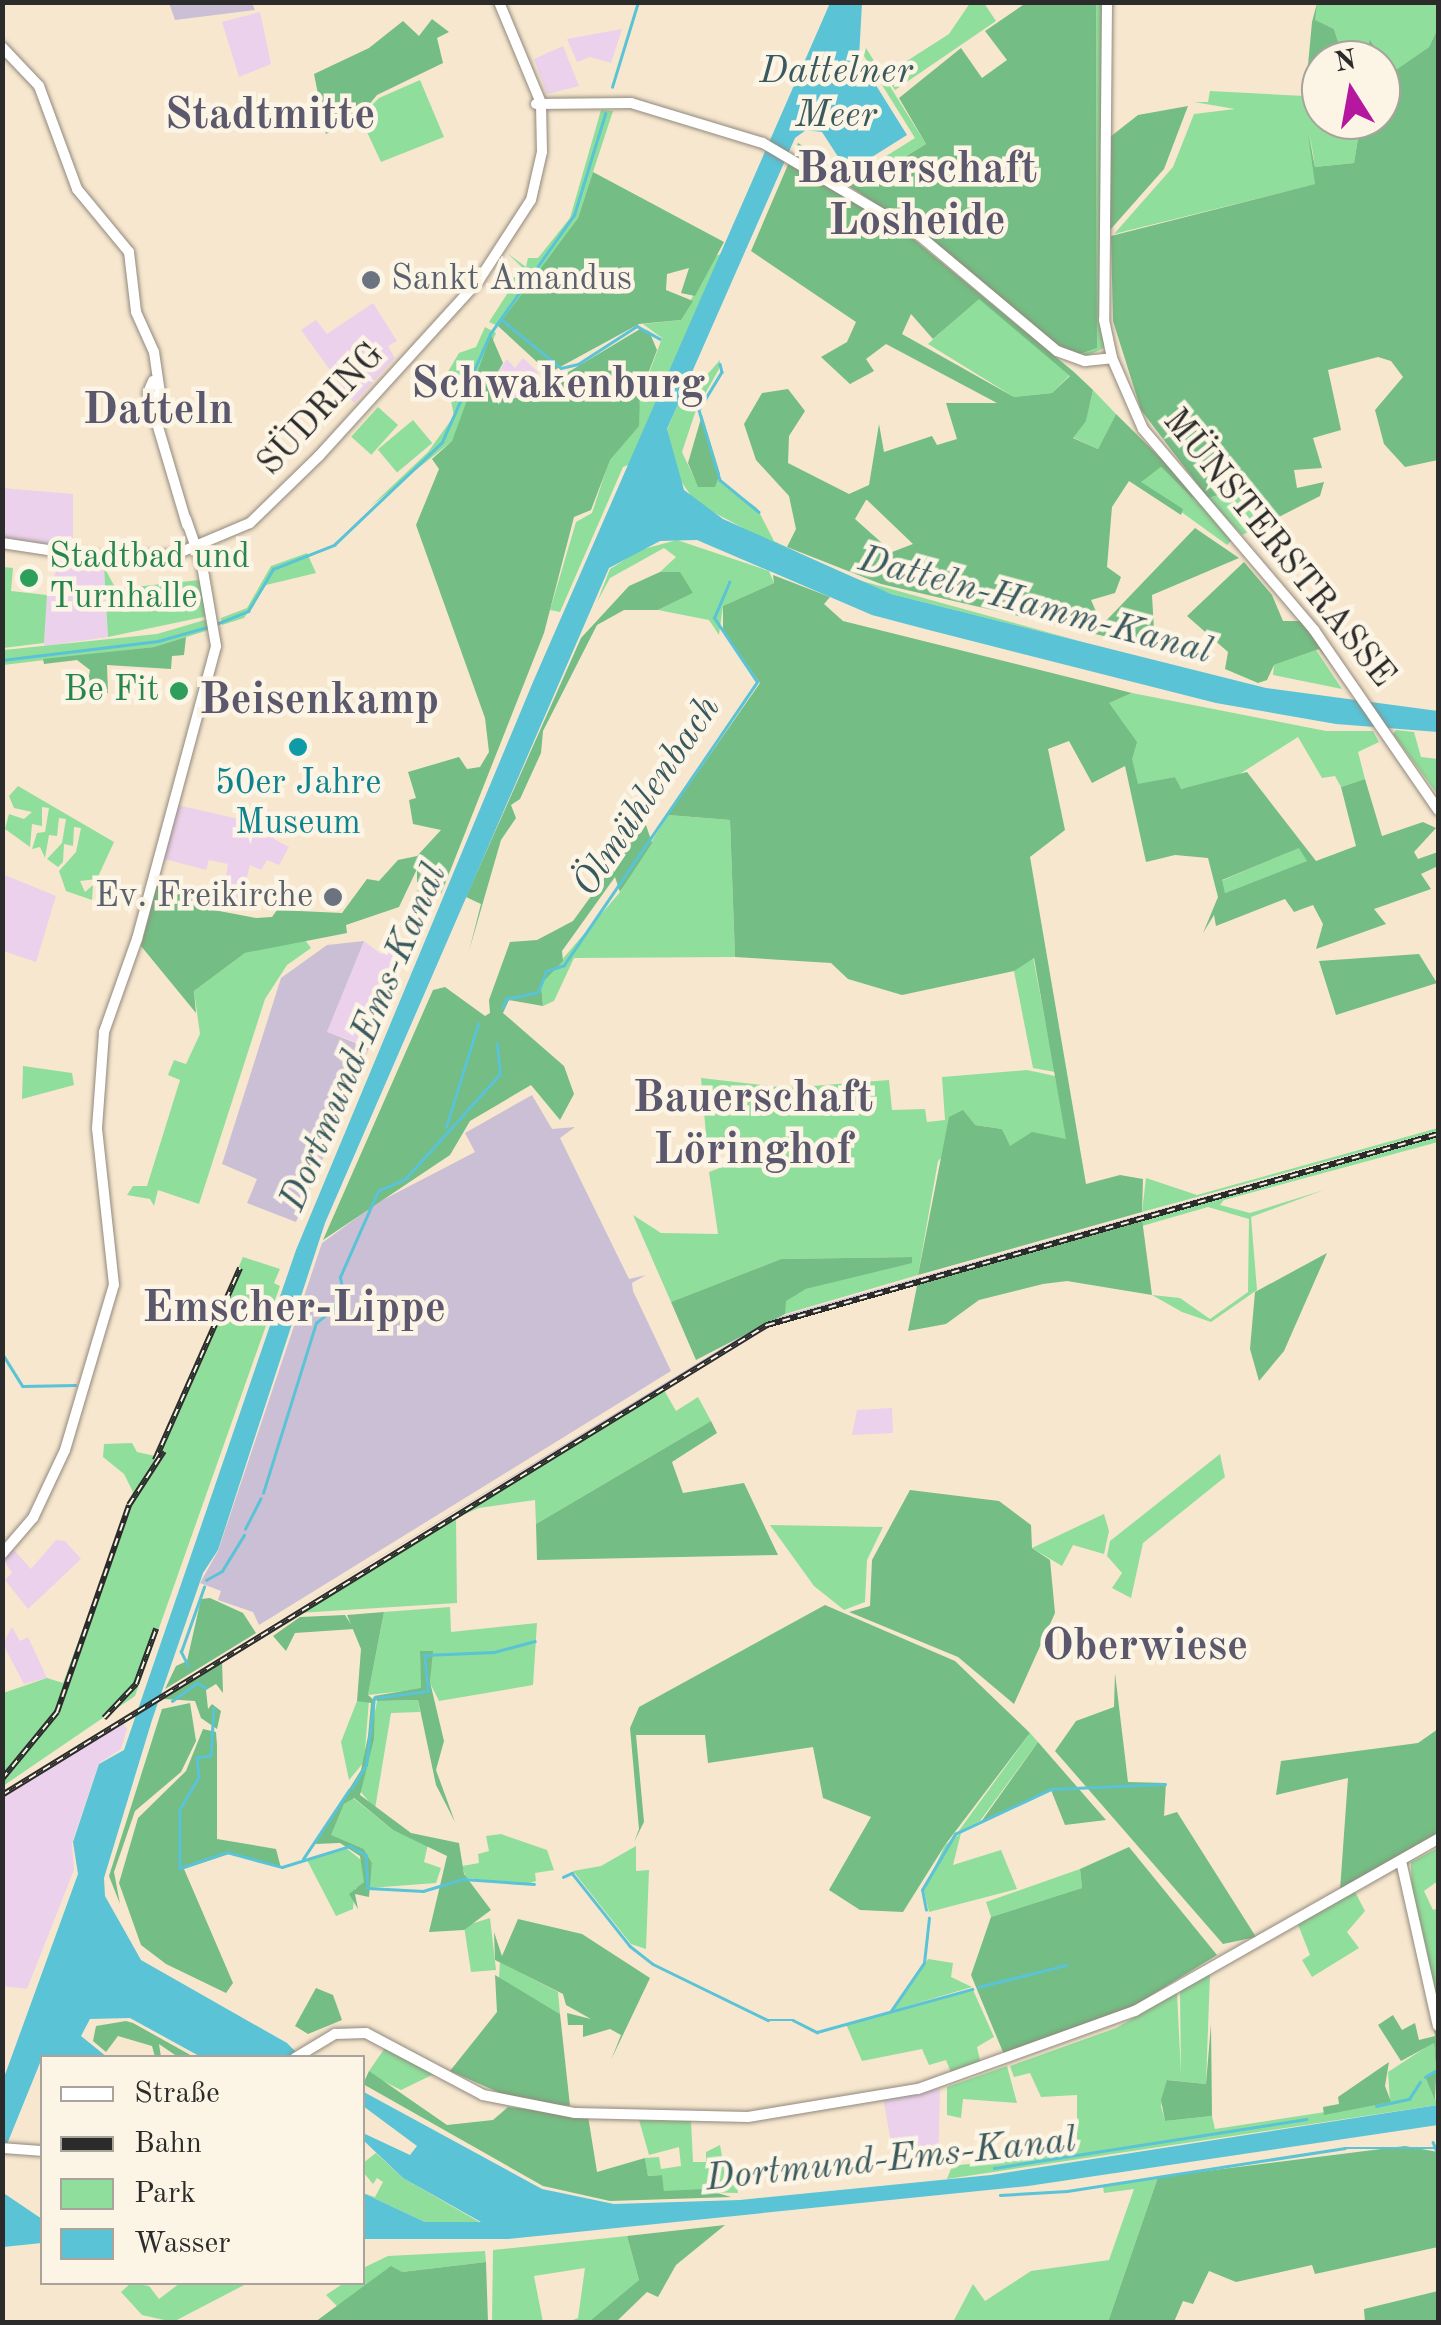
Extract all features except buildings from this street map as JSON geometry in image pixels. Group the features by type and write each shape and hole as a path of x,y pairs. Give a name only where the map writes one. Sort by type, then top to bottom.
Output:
{"main road":[{"path":"497,2 539,105 631,105 681,115 763,142 794,157 920,236 1057,351 1093,362 1114,363"},
{"name":"MÜNSTERSTRASSE","path":"1107,2 1108,342 1114,363 1143,429 1300,612 1364,698 1438,810"},
{"path":"2,47 40,86 77,189 129,252 136,312 150,345 154,391 208,592"},
{"name":"SÜDRING","path":"2,544 118,560 195,547 223,538 290,487 497,258 536,184 539,105"},
{"name":"SÜDRING","path":"195,547 236,526 273,497 483,268 528,191 539,105"},
{"path":"1093,362 1108,342"},
{"path":"202,565 223,538"},
{"path":"2,1554 33,1518 65,1450 114,1285 98,1128 104,1032 137,939 214,624 195,547"},
{"path":"298,2055 335,2034 374,2035 483,2095 553,2112 748,2118 885,2095 942,2083 1102,2026 1438,1840"},
{"path":"1401,1861 1438,2026"},
{"path":"4,2149 40,2151"}],"shaded area":[{"path":"169,3 252,3 255,10 175,20"},
{"path":"260,12 271,64 239,77 222,22"},
{"path":"622,29 611,63 590,57 577,62 567,39"},
{"path":"563,46 579,86 547,94 534,59"},
{"path":"373,303 397,341 388,346 395,358 354,403 301,330 316,320 327,334"},
{"path":"523,358 538,372 540,387 511,400 491,382 507,359 515,368"},
{"path":"2,488 73,494 73,549 3,537"},
{"path":"60,560 104,567 108,637 44,646 47,595"},
{"path":"177,805 252,822 261,806 278,815 274,839 289,847 279,865 267,860 261,870 250,865 241,900 223,896 228,864 209,860 206,870 161,858"},
{"path":"2,874 56,896 36,962 3,951"},
{"path":"364,941 381,954 394,951 404,958 372,1040 362,1037 359,1043 327,1032"},
{"path":"364,941 327,1032 369,1048 296,1222 247,1203 257,1179 222,1164 281,978 327,945"},
{"path":"532,1095 552,1129 575,1127 560,1138 629,1279 646,1275 632,1283 633,1291 671,1371 259,1625 253,1612 218,1600 221,1591 200,1583 218,1551 322,1243 377,1203 475,1152 465,1133"},
{"path":"1438,1131 1438,1137 782,1321 692,1368 258,1631 768,1320"},
{"path":"892,1408 893,1433 852,1435 857,1410"},
{"path":"56,1540 65,1541 81,1559 28,1609 5,1580 12,1573 3,1559 13,1549 31,1569"},
{"path":"12,1627 20,1641 28,1637 47,1678 24,1684 3,1644"},
{"path":"122,1721 127,1729 121,1749 99,1763 72,1843 74,1870 27,1989 3,1986 3,1797"},
{"path":"940,2089 938,2165 896,2169 883,2098"}],"green space":[{"path":"970,3 984,3 996,21 895,90 885,75 949,34"},
{"path":"1026,3 1096,3 1097,348 1080,354 1057,345 921,233 795,151 798,143 862,183 926,144 899,98 961,48 982,78 1007,60 985,31"},
{"path":"1096,3 1104,3 1104,348 1087,356 1080,354 1097,348"},
{"path":"1317,3 1438,3 1438,28 1429,47 1401,67 1401,40 1338,40 1334,29 1314,20"},
{"path":"1317,3 1315,20 1334,29 1338,40 1310,40"},
{"path":"432,19 449,32 437,38 443,63 377,95 357,119 326,134 314,74 369,48 403,21 419,36"},
{"path":"1438,28 1438,460 1405,467 1384,444 1375,410 1403,377 1391,361 1378,357 1328,370 1341,430 1313,438 1322,468 1294,470 1297,488 1324,482 1320,496 1261,526 1243,488 1208,498 1141,410 1113,321 1111,236 1315,184 1309,140 1315,167 1354,163 1358,140 1401,140 1401,66 1429,47"},
{"path":"866,48 926,144 861,183 851,178 915,138 864,56"},
{"path":"420,80 444,137 381,162 360,117 379,98"},
{"path":"1210,91 1301,96 1301,140 1311,140 1316,184 1114,234 1173,167 1194,114 1235,109 1194,102 1208,102"},
{"path":"1188,106 1164,169 1110,230 1110,137 1138,115"},
{"path":"601,110 613,111 578,218 498,326 489,322 509,291 496,276 511,287 515,282 499,267 518,279 526,271 507,253 526,267 528,258 538,258 570,218"},
{"path":"1311,140 1358,140 1354,163 1315,167"},
{"path":"790,160 889,219 1093,390 1086,421 1073,438 1098,449 1116,414 1196,493 1192,498 1161,467 1141,482 1183,509 1181,515 1129,481 1112,507 1107,567 1121,577 1115,593 1091,600 1102,625 1195,528 1239,558 1152,595 1155,648 881,584 787,547 796,529 789,496 756,460 744,424 762,393 788,389 805,411 789,436 788,463 849,494 869,485 879,424 884,452 932,436 937,445 957,439 946,403 997,403 886,344 866,359 874,371 850,384 821,357 847,342 856,322 751,251","holes":["979,299 1070,376 1052,393 1014,397 902,334 911,314 933,339","867,500 913,544 892,552 855,519"]},
{"path":"593,172 724,242 695,296 681,293 689,268 667,274 666,290 693,301 681,320 639,324 549,373 498,326 578,218"},
{"path":"721,254 633,463 623,467 560,612 550,610 576,522 592,513 609,461 631,434 646,381 664,383 648,376 662,338 643,324 681,320 712,257"},
{"path":"979,298 1070,375 1052,393 1014,397 928,344"},
{"path":"485,327 496,333 452,441 370,507 428,452 454,416 450,396 457,386 446,375 459,353 476,347"},
{"path":"640,329 649,331 657,350 640,395 639,426 610,460 591,510 574,517 544,633 441,894 416,891 433,888 417,882 417,869 399,907 346,925 347,933 245,953 194,991 196,1013 141,946 157,885 209,898 214,910 256,918 272,917 277,910 342,913 367,879 379,881 398,860 417,856 441,830 413,824 409,800 416,798 408,772 459,757 467,769 480,767 489,752 485,718 416,525 439,469 432,459 452,441 491,335 503,363 492,382 511,399 530,395"},
{"path":"720,360 696,410 682,452 698,486 719,480 757,508 774,541 851,578 1083,642 891,594 841,576 785,550 696,503 678,477 667,430 686,384 699,384"},
{"path":"1093,390 1116,414 1098,449 1072,437 1086,420"},
{"path":"378,407 398,425 371,455 351,437"},
{"path":"702,415 720,474 715,487 698,487 688,463"},
{"path":"413,420 432,443 397,473 378,450"},
{"path":"1161,467 1191,497 1196,493 1235,537 1227,545 1140,482"},
{"path":"1244,488 1261,526 1242,535 1208,498"},
{"path":"677,540 769,571 774,583 723,606 719,635 709,620 658,610 693,593 660,572 676,557 664,548 610,578 597,602 610,569 640,550"},
{"path":"307,553 316,573 266,585 244,618 222,625 221,618 247,608 271,566"},
{"path":"1244,562 1272,595 1283,621 1301,621 1356,695 1319,649 1274,665 1267,680 1258,683 1225,669 1228,652 1187,616"},
{"path":"3,567 13,568 11,591 47,595 44,643 3,648"},
{"path":"104,567 116,589 199,580 208,616 108,637"},
{"path":"660,572 680,572 693,593 658,610 624,610 597,625 543,731 541,753 520,799 511,805 516,818 501,840 469,951 481,904 466,897 581,638 629,586"},
{"path":"773,575 830,597 824,604 843,621 1132,693 1109,703 1137,742 1132,759 1138,784 1175,777 1181,789 1247,772 1316,861 1356,846 1341,787 1365,779 1382,836 1423,822 1436,828 1414,852 1418,859 1438,852 1438,866 1421,874 1431,889 1374,909 1386,924 1316,949 1323,924 1313,905 1294,912 1285,899 1216,926 1214,915 1203,933 1218,897 1208,858 1175,855 1146,862 1125,766 1092,783 1069,741 1048,749 1065,830 1030,857 1086,1184 1120,1175 1143,1179 1142,1212 918,1275 949,1117 963,1110 975,1125 1002,1129 1010,1146 1032,1132 1066,1139 1034,958 1014,971 902,995 848,979 831,963 735,957 730,820 668,815 760,683 723,630 723,606 774,583","holes":["1299,848 1307,861 1225,893 1222,880"]},
{"path":"208,619 209,630 154,647 3,665 4,650 157,634"},
{"path":"186,637 184,655 172,656 171,669 107,665 108,693 87,687 90,670 77,660 44,664 43,659 154,647"},
{"path":"1316,650 1342,689 1273,675 1274,665"},
{"path":"1132,693 1326,731 1373,731 1379,742 1358,752 1365,779 1341,787 1335,776 1322,778 1298,737 1227,782 1180,789 1175,777 1138,785 1108,703"},
{"path":"1396,730 1414,732 1421,757 1438,759 1438,795 1393,734"},
{"path":"18,786 114,842 97,879 80,881 85,892 93,885 92,900 66,891 59,871 76,852 81,828 74,827 73,846 64,844 63,862 58,867 47,859 62,843 66,819 59,818 57,836 49,835 45,858 40,847 32,849 37,833 45,832 49,808 42,807 42,826 32,824 30,847 5,829 9,814 24,819 32,812 14,808 9,796"},
{"path":"668,815 730,820 735,957 574,958 554,1001 543,1006 541,984 621,891"},
{"path":"645,822 652,843 620,892 615,877 562,951 563,961 541,984 543,1006 509,1000 503,1013 564,1066 574,1094 560,1120 531,1085 470,1121 450,1155 323,1240 433,990 445,987 485,1016 490,1013 489,1000 510,942 537,940 573,921"},
{"path":"1300,847 1308,861 1225,893 1221,881"},
{"path":"305,940 311,948 287,965 265,999 199,1204 158,1190 154,1206 150,1199 127,1195 133,1186 147,1186 180,1080 168,1075 174,1060 186,1064 200,1034 194,991 245,953"},
{"path":"1419,954 1437,983 1336,1015 1319,961"},
{"path":"1033,957 1055,1072 1033,1068 1014,971"},
{"path":"23,1066 72,1073 74,1085 22,1099"},
{"path":"1027,1070 1055,1076 1067,1140 1009,1147 1002,1129 975,1125 938,1161 918,1275 785,1314 785,1301 806,1289 912,1262 911,1257 781,1259 671,1302 633,1215 661,1233 718,1234 709,1172 730,1164 727,1147 708,1157 701,1078 787,1088 889,1080 892,1110 925,1109 927,1122 945,1120 942,1077"},
{"path":"1438,1128 1142,1212 1146,1178 1197,1195"},
{"path":"1438,1137 1438,1142 1224,1200 1220,1205 1250,1213 1324,1190 1251,1217 1257,1290 1211,1322 1152,1295 1180,1298 1210,1319 1248,1292 1249,1219 1208,1207 1142,1226 1142,1219"},
{"path":"1142,1219 1152,1295 1067,1281 1043,1284 979,1300 946,1324 908,1331 918,1281"},
{"path":"1327,1253 1284,1351 1259,1381 1250,1349 1255,1292"},
{"path":"243,1257 280,1269 274,1283 280,1286 135,1696 3,1786 3,1693 47,1678 63,1683 133,1492 124,1474 103,1457 104,1444 132,1443 137,1452 155,1456"},
{"path":"912,1257 912,1263 806,1289 786,1301 785,1314 696,1360 671,1302 781,1259"},
{"path":"688,1371 664,1390 676,1411 698,1397 711,1421 536,1524 535,1500 479,1508 456,1518 457,1603 298,1613"},
{"path":"711,1421 717,1433 672,1462 683,1493 744,1483 778,1555 537,1560 536,1524"},
{"path":"1220,1454 1225,1477 1143,1543 1131,1598 1112,1588 1122,1573 1107,1556 1110,1541"},
{"path":"910,1490 999,1501 1031,1525 1032,1548 1050,1560 1055,1613 1014,1704 958,1657 849,1612 870,1606 872,1560"},
{"path":"1104,1514 1109,1531 1104,1554 1073,1545 1062,1566 1032,1548"},
{"path":"770,1525 883,1527 867,1560 865,1602 844,1610 814,1586"},
{"path":"210,1598 243,1613 256,1633 165,1689 176,1666 187,1661 201,1599"},
{"path":"825,1605 955,1661 1030,1733 945,1845 903,1912 860,1910 829,1890 871,1817 823,1798 813,1747 708,1763 705,1735 636,1735 644,1822 634,1842 639,1829 630,1728 639,1707"},
{"path":"450,1607 451,1632 537,1623 533,1685 439,1701 430,1683 432,1651 420,1651 422,1689 368,1695 384,1612"},
{"path":"384,1612 368,1695 375,1701 374,1739 360,1795 411,1833 459,1843 464,1874 491,1910 464,1930 429,1932 447,1856 393,1830 354,1798 344,1804 331,1835 364,1849 372,1863 369,1897 355,1894 358,1909 349,1894 364,1882 360,1856 340,1843 315,1844 361,1770 368,1736 371,1703 357,1701 361,1649 347,1615"},
{"path":"345,1615 354,1629 295,1633 286,1651 273,1636 300,1617"},
{"path":"420,1651 433,1651 430,1682 444,1741 436,1770 455,1822 436,1785 418,1700 377,1701 374,1696 421,1688"},
{"path":"222,1660 223,1693 216,1684 206,1690 208,1709 212,1704 221,1711 217,1729 201,1718 195,1701 164,1699"},
{"path":"1115,1673 1128,1782 1166,1783 1164,1816 1177,1812 1256,1937 1223,1944 1055,1751 1076,1721 1114,1707"},
{"path":"369,1700 364,1762 349,1780 341,1742 357,1701"},
{"path":"418,1700 420,1712 391,1713 375,1809 360,1791 377,1701"},
{"path":"190,1703 196,1741 181,1772 135,1811 114,1872 120,1904 109,1876 162,1709"},
{"path":"203,1729 216,1732 217,1839 276,1849 281,1868 229,1854 184,1869 233,1983 226,1993 166,1964 141,1945 119,1883 138,1818 186,1771"},
{"path":"1438,1729 1438,1833 1340,1890 1348,1778 1276,1795 1281,1761 1418,1743"},
{"path":"1030,1733 1038,1742 980,1821 958,1832"},
{"path":"1038,1742 1106,1820 1065,1825 1051,1790 981,1822"},
{"path":"353,1798 393,1830 428,1844 424,1862 441,1868 436,1883 369,1888 372,1863 364,1849 330,1836 344,1804"},
{"path":"961,1833 953,1865 1001,1850 1017,1889 929,1912 924,1890 945,1845"},
{"path":"501,1834 547,1850 554,1870 535,1873 536,1881 526,1884 466,1878 462,1866 479,1863 478,1854 489,1851 486,1836"},
{"path":"636,1846 636,1871 649,1870 646,1949 631,1944 573,1871 601,1866"},
{"path":"1129,1847 1217,1955 1127,2010 1005,2057 971,1975 991,1917 1082,1888 1080,1869"},
{"path":"346,1848 365,1863 364,1882 361,1890 355,1888 353,1909 336,1916 307,1860"},
{"path":"1436,1849 1438,1881 1424,1891 1433,1910 1438,1908 1436,2003 1412,1913 1411,1862"},
{"path":"1080,1869 1082,1888 991,1917 986,1902"},
{"path":"1354,1890 1365,1911 1347,1932 1359,1948 1312,1977 1302,1960 1310,1955 1297,1922"},
{"path":"490,1918 496,1970 471,1972 464,1926"},
{"path":"518,1919 582,1934 650,1978 611,2060 621,2035 610,2029 583,2037 583,2025 568,2025 567,2013 591,2019 566,2005 563,1994 495,1960 494,1932 502,1956"},
{"path":"928,1959 953,1963 951,1977 972,1987 894,2010"},
{"path":"500,1962 558,1992 560,2014 499,1978"},
{"path":"1210,1974 1206,2084 1168,2080 1161,2106 1165,2121 1212,2116 1215,2129 1390,2102 1388,2072 1434,2042 1436,2070 1426,2077 1438,2105 947,2179 952,2166 1077,2151 1077,2095 1041,2097 1030,2073 1014,2077 1010,2066 1116,2028 1177,1993 1181,2074 1180,1990"},
{"path":"495,1975 560,2014 570,2106 521,2102 450,2071 497,2012"},
{"path":"316,1988 333,1995 342,2020 308,2034 295,2026"},
{"path":"973,1990 994,2037 977,2047 981,2065 952,2075 946,2060 929,2065 922,2049 862,2061 846,2024"},
{"path":"1429,2000 1438,2040 1435,2100 1425,2076 1436,2070 1434,2043 1401,2061 1378,2025 1393,2015 1402,2030 1415,2023 1419,2040 1435,2036"},
{"path":"133,2023 190,2055 175,2055 159,2044 161,2055 154,2055 152,2046 118,2036 106,2052 93,2041 96,2026"},
{"path":"1211,2024 1212,2116 1165,2121 1161,2100 1167,2080 1206,2084"},
{"path":"387,2045 445,2078 432,2075 401,2090 377,2078 369,2071"},
{"path":"1389,2062 1385,2086 1391,2102 1324,2115 1323,2107 1339,2104 1338,2097"},
{"path":"1007,2066 1017,2103 963,2099 961,2118 947,2115 947,2087"},
{"path":"369,2071 447,2125 493,2120 508,2107 588,2116 597,2172 645,2158 648,2176 662,2175 664,2191 704,2189 731,2197 610,2201 543,2186 365,2085"},
{"path":"639,2120 691,2121 693,2162 706,2162 706,2152 720,2145 724,2167 735,2167 738,2193 664,2191 661,2175 648,2176 645,2158 659,2157 661,2169 681,2166 679,2147 649,2155"},
{"path":"1405,2146 1438,2152 1438,2247 1315,2274 1312,2265 1236,2282 1209,2271 1193,2304 1183,2301 1174,2322 1108,2322 1158,2177"},
{"path":"376,2153 403,2178 481,2223 425,2222 365,2194 375,2197 383,2182 377,2178 373,2184 365,2174 365,2161"},
{"path":"1158,2177 1108,2322 953,2322 973,2284 985,2301 1031,2271 1109,2260 1134,2189 1104,2193 1103,2187"},
{"path":"725,2225 676,2265 658,2297 647,2292 616,2322 590,2321 639,2280 627,2236"},
{"path":"627,2236 639,2280 593,2322 568,2322 578,2318 585,2268 534,2276 543,2322 492,2322 493,2250"},
{"path":"485,2251 486,2262 402,2272 338,2307 326,2295 341,2285 365,2285 365,2267 388,2256"},
{"path":"486,2262 488,2322 315,2322 391,2266 402,2272"},
{"path":"129,2285 149,2286 159,2299 177,2285 244,2285 173,2322 142,2315 121,2292"},
{"path":"1438,2291 1438,2320 1365,2322 1364,2309"}],"water":[{"name":"Dattelner Meer","path":"830,3 862,3 859,58 907,135 848,172 822,132 806,130 795,138 667,429 684,490 723,519 891,594 1266,688 1438,711 1438,732 1336,724 1216,703 925,629 872,615 697,540 660,541 609,568 325,1223 218,1550 203,1573 152,1720 104,1878 105,1896 141,1960 287,2043 299,2055 197,2055 130,2018 90,2019 81,2036 105,2055 40,2055 3,2154 2,2083 78,1874 73,1842 99,1764 124,1750 296,1250 533,682"},
{"path":"365,2093 542,2189 614,2204 740,2200 991,2175 1438,2105 1438,2125 1028,2186 508,2239 365,2239 365,2194 425,2222 481,2222 403,2178 365,2142 365,2134 410,2155 417,2146 365,2107"},
{"path":"2,2192 40,2218 40,2243 3,2247"}],"waterway":[{"path":"612,87 638,2"},
{"path":"214,625 248,611 273,569 334,545 442,442 490,334 574,215 605,114"},
{"name":"Ölmühlenbach","path":"501,319 561,368 578,364 637,326 660,339"},
{"name":"Ölmühlenbach","path":"720,364 722,372 699,410 720,480 759,512"},
{"name":"Ölmühlenbach","path":"502,1008 506,999 538,992 546,971 564,965 757,682 714,618 729,582"},
{"path":"2,660 158,641 207,627"},
{"name":"Ölmühlenbach","path":"446,1127 478,1024"},
{"name":"Ölmühlenbach","path":"332,1310 343,1293 340,1277 378,1191 405,1179 500,1074 497,1044"},
{"name":"Ölmühlenbach","path":"263,1493 316,1323 326,1315"},
{"path":"2,1353 23,1386 75,1385"},
{"name":"Ölmühlenbach","path":"245,1529 260,1499"},
{"name":"Ölmühlenbach","path":"206,1580 222,1571 244,1535"},
{"name":"Ölmühlenbach","path":"188,1666 181,1652 204,1587"},
{"path":"352,1788 366,1765 374,1698 428,1691 424,1655 494,1652 535,1641"},
{"path":"172,1701 197,1683"},
{"name":"Ölmühlenbach","path":"198,1683 206,1688"},
{"path":"214,1708 211,1756 197,1758 199,1777 180,1810 180,1868 227,1852 282,1867 350,1846 366,1855 368,1888 423,1891 463,1879 534,1884"},
{"path":"926,1910 922,1890 955,1834 1051,1789 1165,1784"},
{"path":"303,1859 349,1790"},
{"path":"563,1877 572,1873 630,1946 653,1964 768,2020 793,2020 817,2032 972,1989"},
{"path":"891,2011 924,1963 929,1918"},
{"path":"978,1987 1066,1965"},
{"path":"1425,2077 1435,2071"},
{"path":"1376,2106 1409,2099 1420,2082"},
{"name":"Dortmund-Ems-Kanal","path":"994,2168 1306,2119"},
{"path":"1433,2142 1438,2154"},
{"path":"1000,2195 1067,2191 1345,2148 1434,2148"}],"railway":[{"path":"2,1795 767,1325 1438,1134"},
{"path":"155,1460 240,1268"},
{"path":"2,1779 57,1712 129,1505 164,1451"},
{"path":"104,1718 136,1684 156,1629"}],"place":[{"name":"Sankt Amandus","path":"371,280"},
{"name":"Stadtbad und Turnhalle","path":"29,578"},
{"name":"Be Fit","path":"179,691"},
{"name":"50er Jahre Museum","path":"298,747"},
{"name":"Ev. Freikirche","path":"333,897"}],"district":[{"name":"Stadtmitte","path":"270,117"},
{"name":"Bauerschaft Losheide","path":"917,197"},
{"name":"Schwakenburg","path":"558,386"},
{"name":"Datteln","path":"158,412"},
{"name":"Beisenkamp","path":"319,702"},
{"name":"Bauerschaft Löringhof","path":"753,1126"},
{"name":"Emscher-Lippe","path":"294,1310"},
{"name":"Oberwiese","path":"1145,1648"}],"water label":[{"name":"Datteln-Hamm-Kanal","path":"1035,607"}]}
